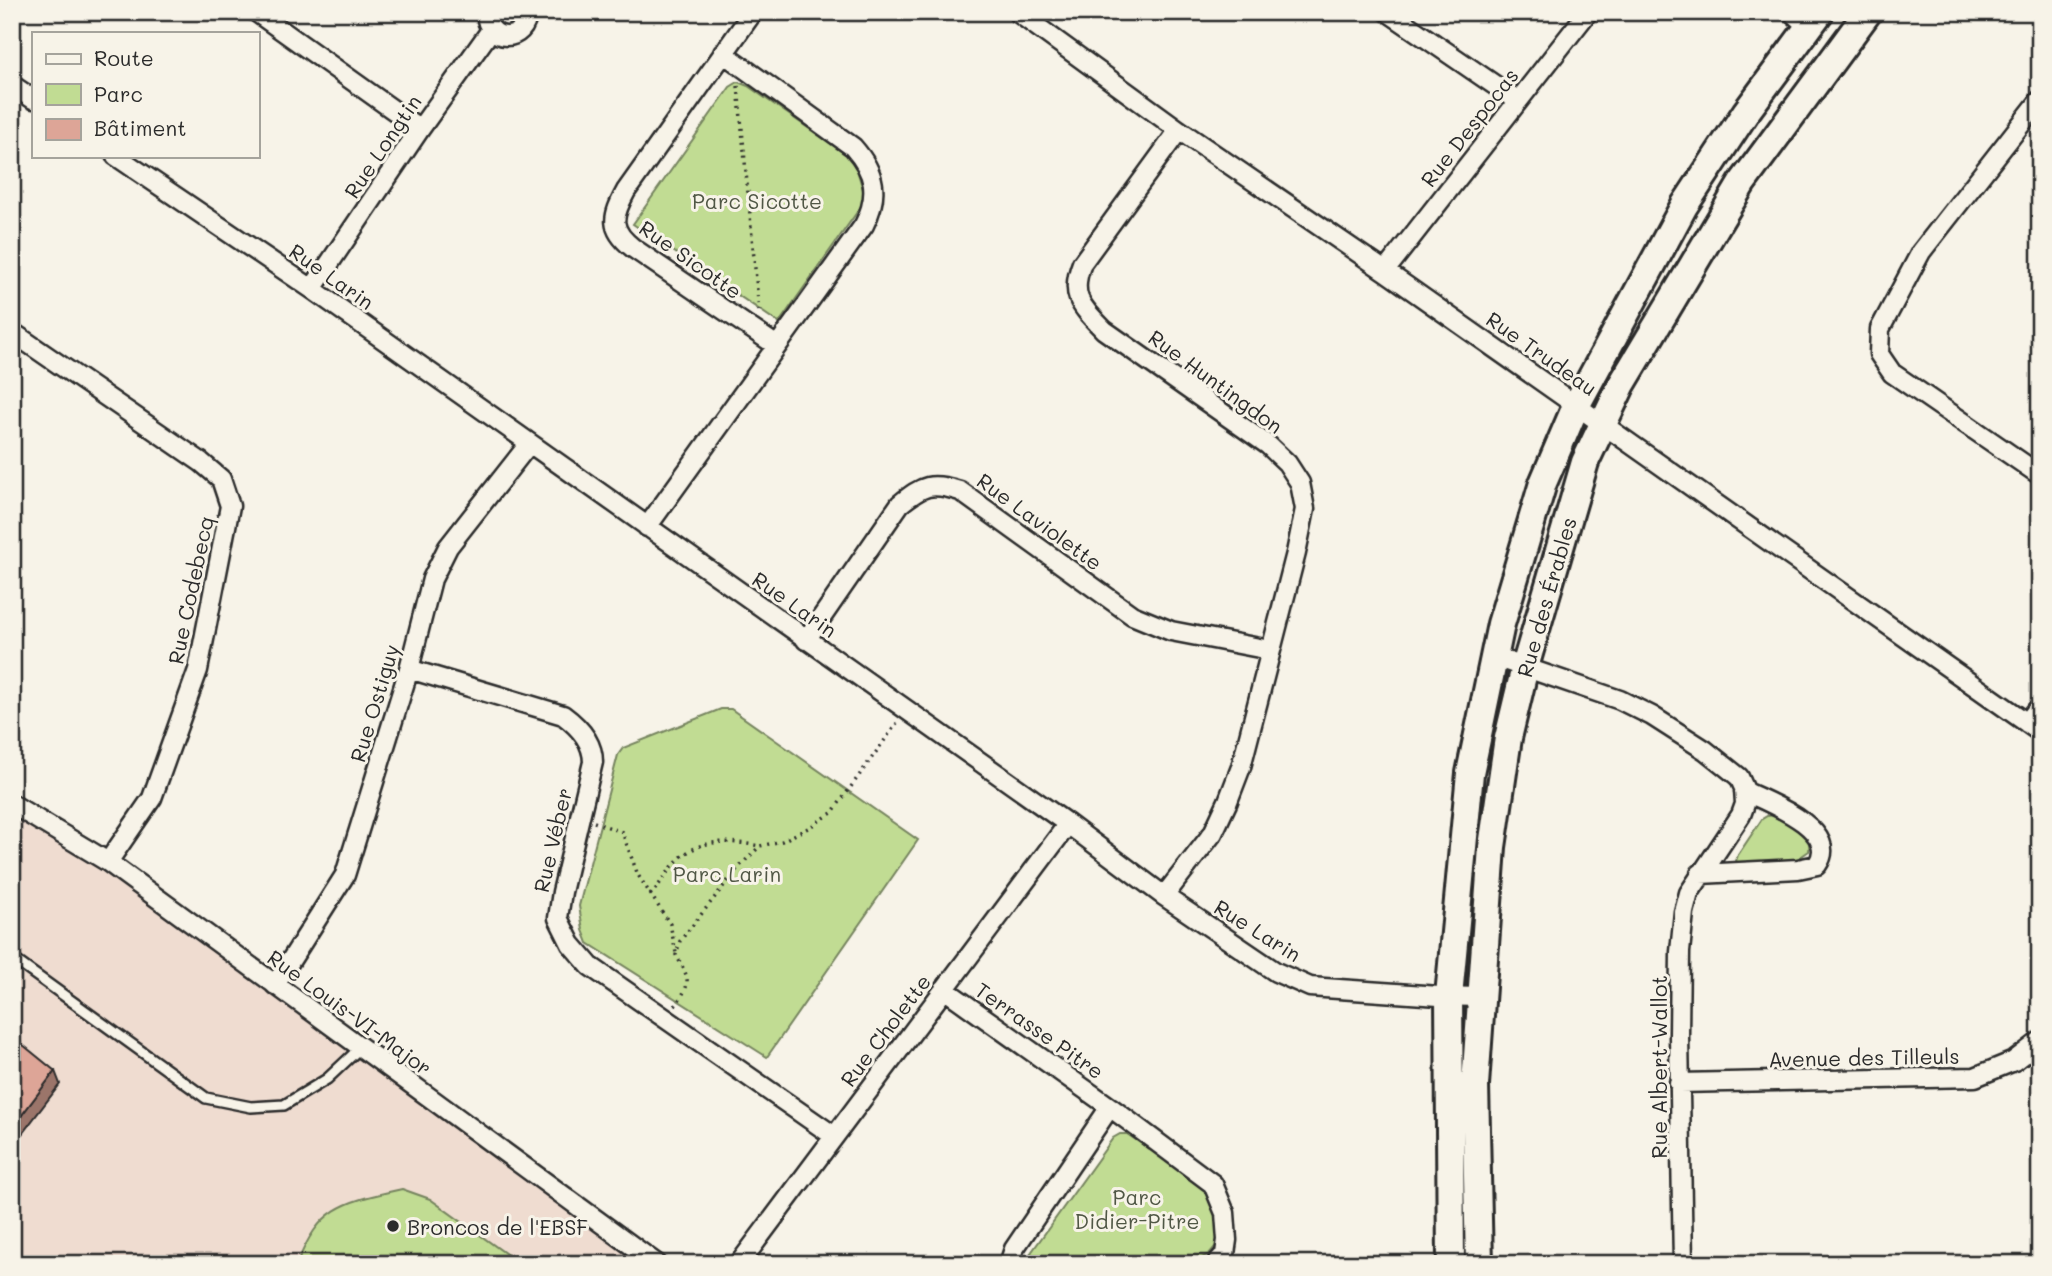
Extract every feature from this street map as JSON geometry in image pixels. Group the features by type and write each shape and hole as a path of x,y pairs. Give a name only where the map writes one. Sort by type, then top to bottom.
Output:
{"street":[{"path":"256,12 420,129"},
{"name":"Rue Longtin","path":"312,289 489,21 503,36 516,34 525,25 527,12"},
{"name":"Rue Sicotte","path":"753,12 625,191 615,213 615,221 617,232 627,243 777,346"},
{"name":"Rue Trudeau","path":"1017,12 1179,130 1385,271 2033,727"},
{"path":"1388,12 1518,101"},
{"name":"Rue Despocas","path":"1385,271 1588,12"},
{"name":"Rue des Érables","path":"1479,1264 1475,1085 1492,847 1508,738 1525,667 1585,462 1601,423 1622,384 1742,183 1868,12"},
{"name":"Rue des Érables","path":"1451,1264 1449,996 1470,773 1501,624 1543,482 1576,406 1684,206 1746,113 1813,22"},
{"path":"647,527 864,225 872,209 874,191 865,160 853,147 723,53"},
{"path":"12,85 32,98"},
{"path":"2040,100 1920,253 1880,329 1880,354 1892,373 2040,475"},
{"name":"Rue Huntingdon","path":"1164,896 1213,833 1241,767 1305,509 1300,483 1287,463 1268,445 1104,330 1077,299 1076,279 1082,263 1179,130"},
{"name":"Rue Larin","path":"119,158 312,289 1068,824 1164,896 1276,972 1310,987 1480,997"},
{"name":"Rue Codebecq","path":"12,331 201,462 221,479 230,506 198,670 152,798 108,862"},
{"name":"Rue Ostiguy","path":"275,985 345,875 409,669 432,579 448,547 529,444"},
{"name":"Rue Laviolette","path":"806,640 900,505 918,490 938,484 960,491 1132,615 1171,631 1270,650"},
{"path":"1495,657 1620,700 1652,716 1727,766 1739,777 1744,791 1800,819 1813,829 1821,841 1822,859 1817,865 1798,869 1700,874"},
{"name":"Rue Véber","path":"409,669 563,715 579,727 593,755 558,918 571,944 590,966 834,1136"},
{"path":"2033,727 2040,706"},
{"name":"Rue Albert-Wallot","path":"1683,1264 1679,1083 1682,939 1689,893 1741,815 1745,804 1744,791"},
{"name":"Rue Louis-VI-Major","path":"12,804 108,862 657,1264"},
{"name":"Rue Cholette","path":"739,1264 1068,824"},
{"name":"Terrasse Pitre","path":"944,989 1213,1184 1225,1213 1227,1240 1225,1254 1216,1264"},
{"name":"Avenue des Tilleuls","path":"1679,1083 1975,1077 2014,1061 2040,1041"},
{"name":"Terrasse Pitre","path":"1009,1264 1014,1249 1110,1107"}],"lane":[{"path":"1785,12 1813,22"},
{"path":"12,958 206,1098 251,1107 285,1105 327,1079 360,1048"}],"path":[{"path":"741,66 738,82 759,317 756,331"},
{"path":"650,895 678,860 705,842 733,841 760,846 782,841 832,813 906,711"},
{"path":"580,818 622,832 630,857 650,895 670,924 676,955 689,979 687,988"},
{"path":"676,955 680,941 737,868 760,846"}],"shaded area":[{"path":"12,816 105,872 643,1264 12,1264"}],"green space":[{"name":"Parc Sicotte","path":"738,82 748,86 854,160 864,193 862,205 779,323 633,224 730,87"},
{"name":"Parc Larin","path":"721,709 731,709 918,840 767,1057 588,943 579,906 618,755 623,748"},
{"path":"1775,815 1804,832 1809,851 1796,860 1739,864 1736,861 1738,855 1762,819"},
{"name":"Parc Didier-Pitre","path":"1127,1134 1204,1186 1219,1225 1216,1246 1200,1259 1178,1264 1023,1264 1113,1138"},
{"name":"Broncos de l'EBSF","path":"402,1189 430,1199 520,1264 297,1264 315,1229 337,1209 365,1198"}],"building":[{"path":"12,1036 55,1071 12,1128"}],"place":[{"name":"Broncos de l'EBSF","path":"393,1226"}]}
